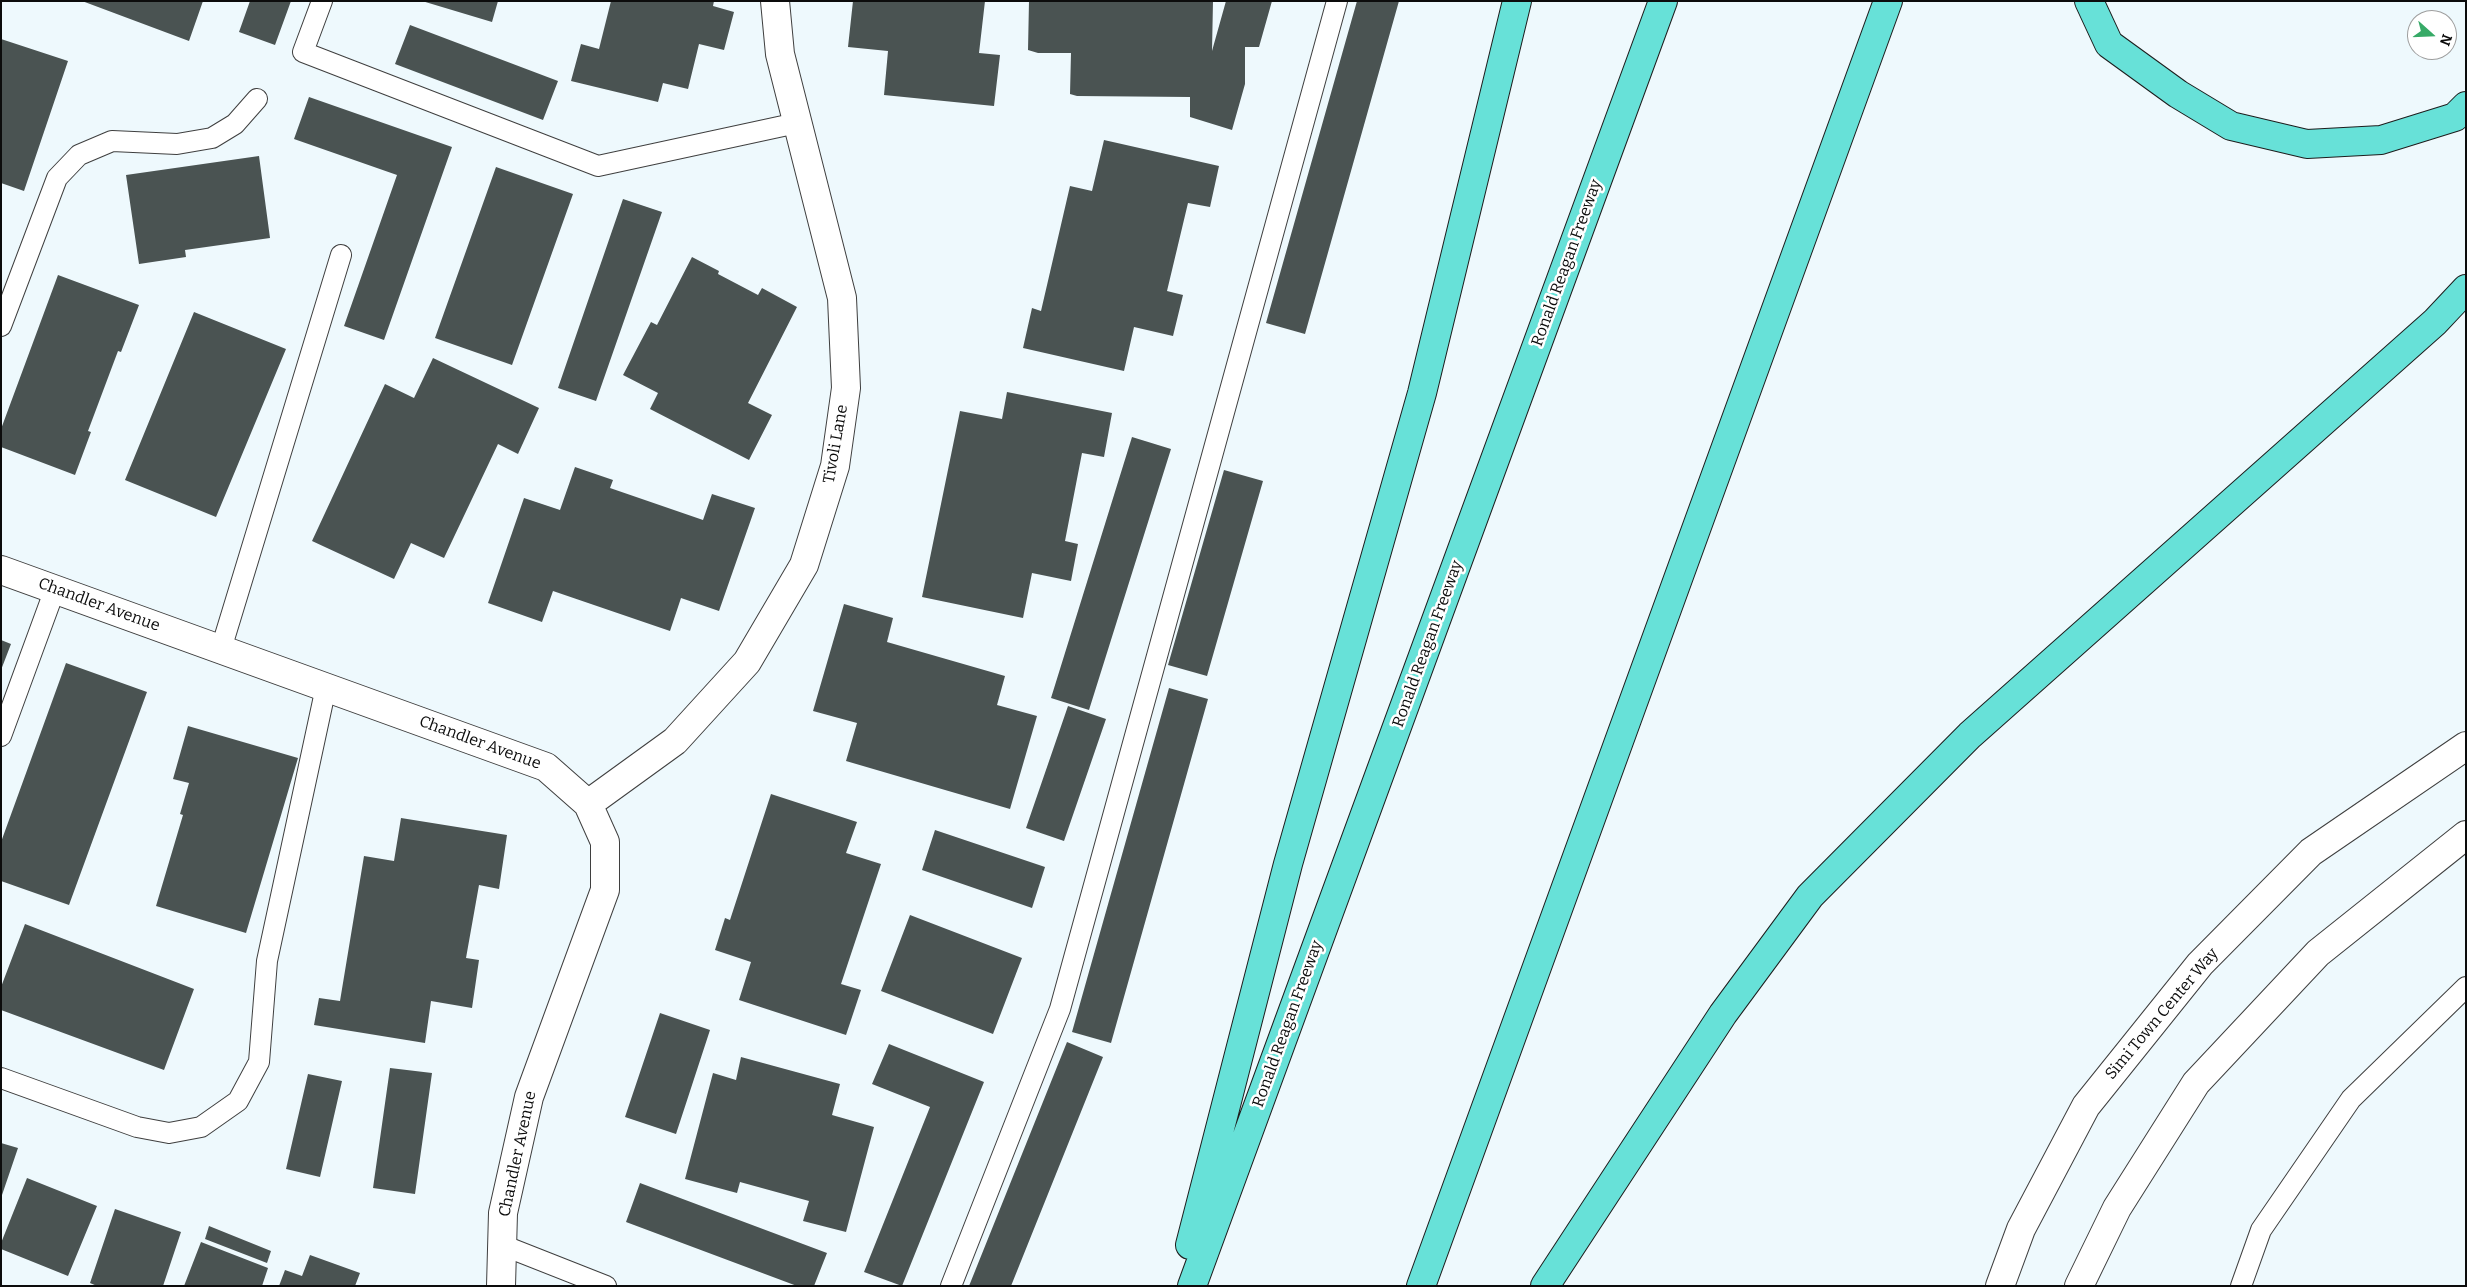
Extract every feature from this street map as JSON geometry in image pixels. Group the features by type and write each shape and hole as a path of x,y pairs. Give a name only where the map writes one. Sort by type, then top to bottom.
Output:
{"highway":[{"path":"1180,1286 1288,864 1422,393 1517,1"},
{"name":"Ronald Reagan Freeway","path":"1192,1286 1663,1"},
{"path":"1421,1286 1888,1"},
{"path":"2089,1 2110,44 2178,94 2231,126 2307,144 2381,140 2455,117 2466,106"},
{"path":"1545,1286 1723,1014 1810,896 1970,735 2435,322 2466,289"}],"street":[{"name":"Tivoli Lane","path":"588,804 674,741 747,662 804,565 835,466 846,388 842,298 780,54 775,1"},
{"name":"Chandler Avenue","path":"1,570 546,767 588,804 605,842 605,890 529,1097 503,1213 501,1286"},
{"name":"Simi Town Center Way","path":"2000,1286 2021,1229 2086,1106 2200,964 2311,852 2465,748"},
{"path":"2079,1286 2117,1208 2196,1083 2318,953 2466,835"}],"lane":[{"path":"322,1 304,52 598,166 797,123"},
{"path":"951,1286 1060,1009 1337,1"},
{"path":"1,326 56,178 79,155 112,141 177,144 212,138 235,124 257,98"},
{"path":"221,649 341,255"},
{"path":"1,736 55,589"},
{"path":"1,1078 137,1127 169,1133 201,1127 238,1101 259,1062 267,960 326,687"},
{"path":"2241,1286 2261,1230 2351,1098 2466,987"},
{"path":"502,1245 606,1286"}],"building":[{"path":"82,1 203,1 189,41"},
{"path":"250,1 291,1 275,45 239,32"},
{"path":"422,1 498,1 492,22"},
{"path":"611,1 714,1 713,6 734,12 724,50 699,44 688,89 663,83 658,102 571,81 581,44 599,49"},
{"path":"853,1 985,1 979,53 1000,55 994,106 884,95 888,51 848,47"},
{"path":"1029,1 1213,1 1212,51 1226,1 1272,1 1259,47 1245,47 1245,84 1232,130 1190,117 1190,97 1077,96 1070,94 1071,53 1038,53 1028,50"},
{"path":"1357,1 1399,1 1305,334 1266,323"},
{"path":"410,25 558,81 543,120 395,64"},
{"path":"1,39 68,61 24,191 1,183"},
{"path":"309,97 452,147 384,340 344,326 397,175 294,139"},
{"path":"1104,140 1219,166 1210,207 1188,203 1167,291 1183,295 1173,336 1134,327 1124,371 1023,348 1032,308 1041,311 1070,186 1092,191"},
{"path":"259,156 270,238 185,250 186,257 139,264 126,175"},
{"path":"496,167 573,194 512,365 435,338"},
{"path":"623,199 662,212 596,401 558,388"},
{"path":"692,257 719,271 718,274 758,295 762,288 797,307 748,403 772,415 749,460 650,409 658,393 623,375 651,322 657,325"},
{"path":"58,275 139,305 121,352 118,351 88,431 91,432 75,475 1,447 1,429"},
{"path":"194,312 286,349 216,517 125,480"},
{"path":"433,358 539,408 518,454 498,444 444,558 411,543 394,579 312,541 385,384 414,398"},
{"path":"1007,392 1112,413 1104,457 1082,453 1065,541 1078,544 1071,581 1032,573 1023,618 922,597 960,411 1002,419"},
{"path":"1132,437 1171,449 1089,710 1051,698"},
{"path":"575,467 613,480 610,488 703,520 712,494 755,508 719,611 681,598 670,631 553,591 542,622 488,603 524,498 560,510"},
{"path":"1224,470 1263,481 1207,676 1168,665"},
{"path":"844,604 893,618 887,642 1005,676 997,705 1037,716 1010,809 846,761 857,723 813,711"},
{"path":"1,640 11,644 1,670"},
{"path":"66,663 147,692 69,905 1,881 1,842"},
{"path":"1169,688 1208,699 1111,1043 1072,1032"},
{"path":"1068,706 1106,719 1064,841 1026,828"},
{"path":"188,726 298,758 246,933 156,906 183,815 180,814 189,783 173,779"},
{"path":"771,794 857,822 846,853 881,864 841,984 861,990 846,1035 739,1000 751,962 715,950 725,918 730,920"},
{"path":"401,818 507,835 499,889 479,885 466,958 479,960 472,1008 431,1001 425,1043 314,1025 319,998 340,1001 364,856 394,861"},
{"path":"935,830 1045,867 1032,908 922,870"},
{"path":"910,915 1022,958 993,1034 881,991"},
{"path":"25,924 194,989 164,1070 1,1010 1,987"},
{"path":"660,1013 710,1030 676,1134 625,1117"},
{"path":"1067,1042 1103,1057 1011,1286 969,1286"},
{"path":"889,1044 984,1082 902,1286 864,1272 930,1107 872,1084"},
{"path":"741,1057 840,1084 832,1115 874,1127 846,1232 803,1221 809,1201 740,1182 737,1193 685,1179 713,1073 736,1080"},
{"path":"390,1068 432,1073 415,1194 373,1188"},
{"path":"308,1074 342,1081 320,1177 286,1169"},
{"path":"1,1143 18,1148 2,1195 1,1195"},
{"path":"27,1178 97,1206 68,1276 1,1249 1,1243"},
{"path":"640,1183 827,1253 814,1286 797,1286 626,1222"},
{"path":"115,1209 181,1232 163,1286 97,1286 90,1283"},
{"path":"209,1226 271,1251 267,1263 205,1239"},
{"path":"201,1242 268,1268 262,1286 184,1286"},
{"path":"310,1255 360,1273 355,1286 279,1286 285,1270 302,1276"}]}
